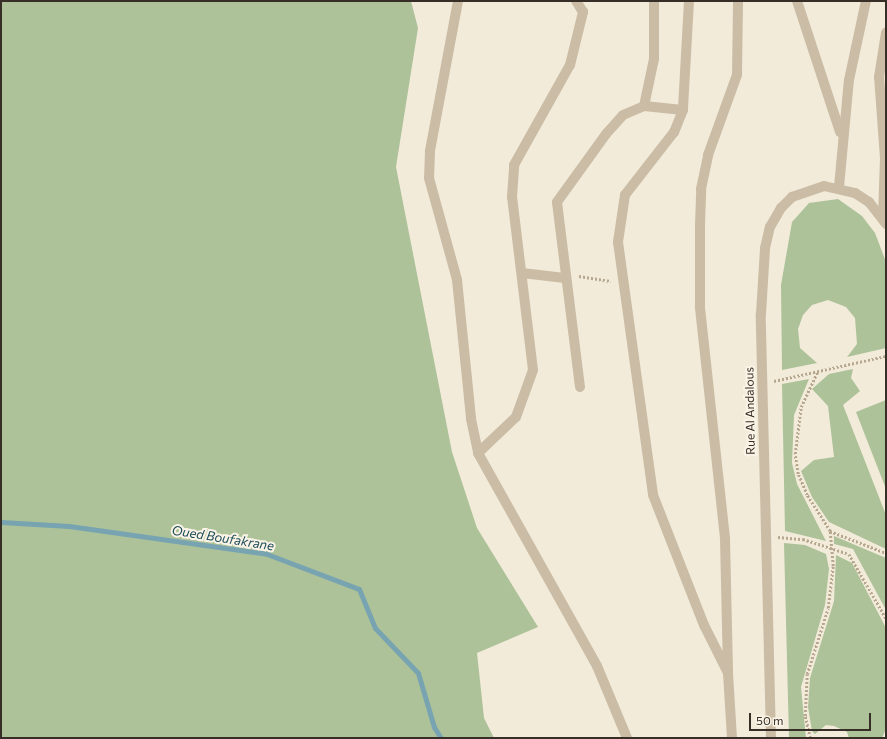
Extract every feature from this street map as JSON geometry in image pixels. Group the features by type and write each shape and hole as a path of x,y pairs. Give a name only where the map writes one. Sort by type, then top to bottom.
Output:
{"street":[{"path":"458,1 430,151 429,178 457,280 470,420 478,453 597,666 627,738"},
{"path":"576,1 583,12"},
{"path":"478,453 516,417 529,386 533,348 512,197 514,165 570,65 583,12 584,1"},
{"path":"644,106 654,59 654,1"},
{"path":"689,1 683,110 663,148 636,177 625,195 618,242 648,467 659,516 728,673"},
{"path":"732,738 728,673 724,538 700,306 700,218 701,189 708,155 737,75 738,1"},
{"path":"797,1 842,140"},
{"path":"839,187 842,140 849,80 866,1"},
{"path":"884,221 886,158 879,77 886,33"},
{"path":"580,387 564,276 557,202 606,134 623,115 644,106 683,110"},
{"name":"Rue Al Andalous","path":"771,738 762,384 761,271 770,227 792,197 824,186 839,187 869,202 884,221"},
{"path":"522,273 564,276"}],"path":[{"path":"564,276 623,283"},
{"path":"762,384 886,356"},
{"path":"810,738 805,716 807,674 830,602 831,546 830,531 806,495 795,460 801,407 818,371"},
{"path":"830,531 886,554"},
{"path":"766,538 804,540 831,546 850,554 856,562 886,618"}],"green space":[{"path":"1,1 411,1 418,28 396,167 452,452 477,528 538,627 477,653 484,718 494,738 1,738"},
{"path":"838,199 862,216 875,233 886,262 886,348 847,357 857,344 855,318 846,307 828,300 812,305 803,315 798,329 800,348 817,363 782,370 781,285 792,222 809,203"},
{"path":"853,369 851,378 860,391 843,405 886,515 886,549 829,522 812,497 801,471 814,460 834,457 828,406 812,389 829,374"},
{"path":"809,379 794,415 792,463 797,484 826,541 785,531 782,384"},
{"path":"886,400 886,489 856,412"},
{"path":"834,536 886,558 886,610 853,549 834,544"},
{"path":"784,543 805,545 826,554 829,569 825,605 801,687 806,738 789,738"},
{"path":"836,555 852,563 886,628 886,729 882,738 849,738 847,732 834,726 826,725 815,734 812,731 808,707 810,678 834,601"}],"waterway":[{"name":"Oued Boufakrane","path":"1,522 69,526 267,554 359,589 375,628 418,673 434,727 441,738"}]}
